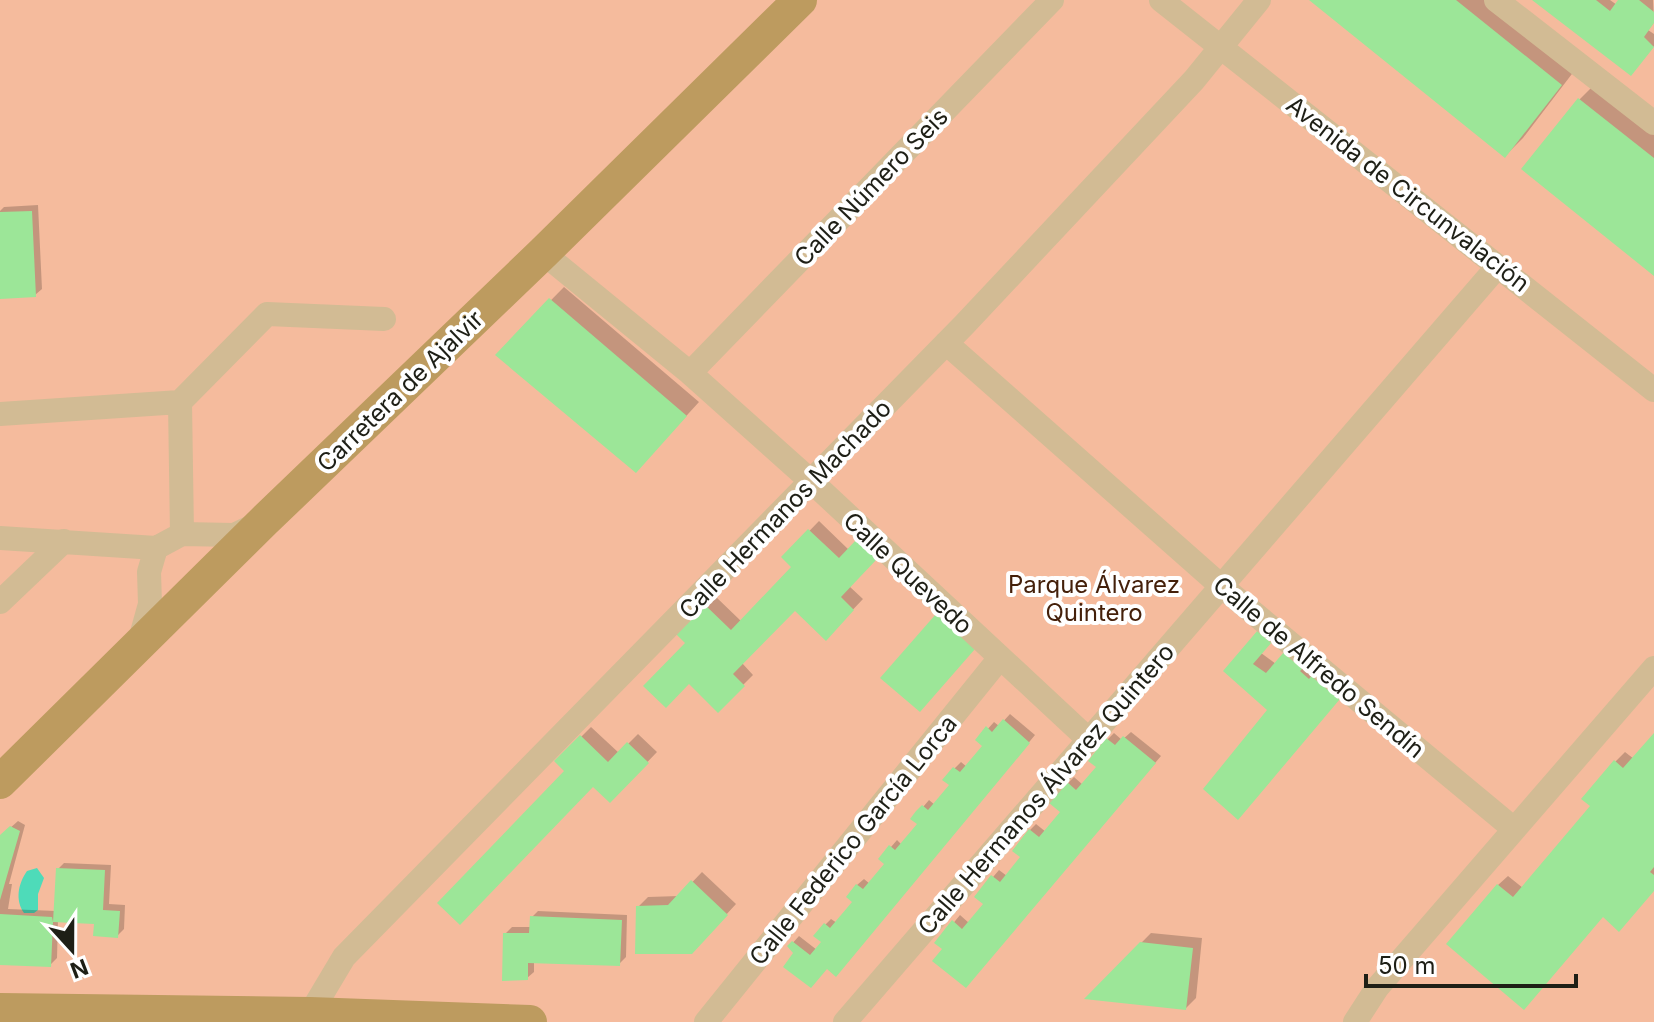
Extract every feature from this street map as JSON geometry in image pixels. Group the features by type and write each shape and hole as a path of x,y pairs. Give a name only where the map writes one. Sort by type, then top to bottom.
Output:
{"street":[{"name":"Carretera de Ajalvir","path":"0,782 800,0"},
{"name":"Calle Número Seis","path":"690,373 1052,0"},
{"name":"Avenida de Circunvalación","path":"1161,0 1654,390"},
{"name":"Calle Hermanos Machado","path":"310,1014 344,957 946,343 1223,47 1259,0"},
{"path":"1496,0 1650,111"},
{"name":"Calle Quevedo","path":"543,253 690,373 1088,739"},
{"name":"Calle Hermanos Álvarez Quintero","path":"845,1022 1498,266"},
{"path":"0,414 180,402 267,314 384,319"},
{"name":"Calle de Alfredo Sendín","path":"946,343 1220,585 1514,829"},
{"path":"180,402 182,534"},
{"path":"0,538 156,548 182,534 234,535 264,521"},
{"path":"0,602 64,541"},
{"path":"138,647 150,604 149,572 156,548"},
{"name":"Calle Federico García Lorca","path":"706,1022 999,659"},
{"path":"1355,1022 1377,988 1654,668"},
{"path":"0,1010 310,1014 530,1022"}],"green space":[{"name":"Parque Álvarez Quintero","path":"0,0 1654,0 1654,1022 0,1022"}],"water":[{"path":"37,868 44,878 38,894 38,910 24,913 19,903 21,881 27,871"}],"building":[{"path":"1309,0 1456,0 1562,85 1505,158"},
{"path":"1532,0 1596,0 1610,11 1618,0 1639,0 1654,12 1654,23 1644,37 1654,47 1631,76"},
{"path":"1578,98 1654,158 1654,276 1521,169"},
{"path":"32,211 36,297 0,299 0,212"},
{"path":"549,298 687,416 636,473 495,355"},
{"path":"808,529 839,558 856,540 877,559 841,597 854,610 826,641 795,611 733,674 745,686 718,713 689,684 666,708 643,686 685,643 676,634 704,604 731,630 791,567 781,557"},
{"path":"936,614 975,649 920,712 880,678"},
{"path":"1258,630 1272,642 1253,664 1266,673 1284,652 1303,668 1300,671 1309,679 1312,675 1340,699 1238,820 1203,789 1267,710 1223,671"},
{"path":"1003,719 1030,743 836,977 827,969 811,988 783,967 793,953 787,946 792,941 810,955 821,942 813,936 824,923 830,928 852,902 846,897 856,884 863,889 884,864 878,859 889,845 895,850 917,824 910,819 916,811 922,805 928,810 949,785 942,780 953,767 960,772 982,746 975,740 986,726 992,732"},
{"path":"1654,733 1654,867 1650,872 1654,875 1654,891 1619,932 1603,917 1524,1010 1446,944 1497,884 1513,897 1590,806 1581,799 1614,760 1623,768"},
{"path":"580,735 608,762 627,742 649,763 610,803 593,787 460,925 437,903 564,771 554,761"},
{"path":"1123,736 1156,763 966,988 932,961 942,949 934,943 952,920 962,929 983,904 974,897 991,875 1000,882 1020,857 1012,851 1029,829 1039,837 1060,812 1049,803 1067,782 1076,790 1096,767 1088,761 1106,738 1115,745"},
{"path":"10,826 20,831 0,900 0,835"},
{"path":"56,868 105,870 103,910 120,911 118,938 93,936 94,924 53,922"},
{"path":"691,880 728,915 692,954 635,954 636,906 668,905"},
{"path":"0,914 52,917 51,967 0,965"},
{"path":"530,916 622,920 620,966 528,963 528,980 502,981 503,933 529,933"},
{"path":"1140,942 1193,948 1186,1010 1084,999"}]}
